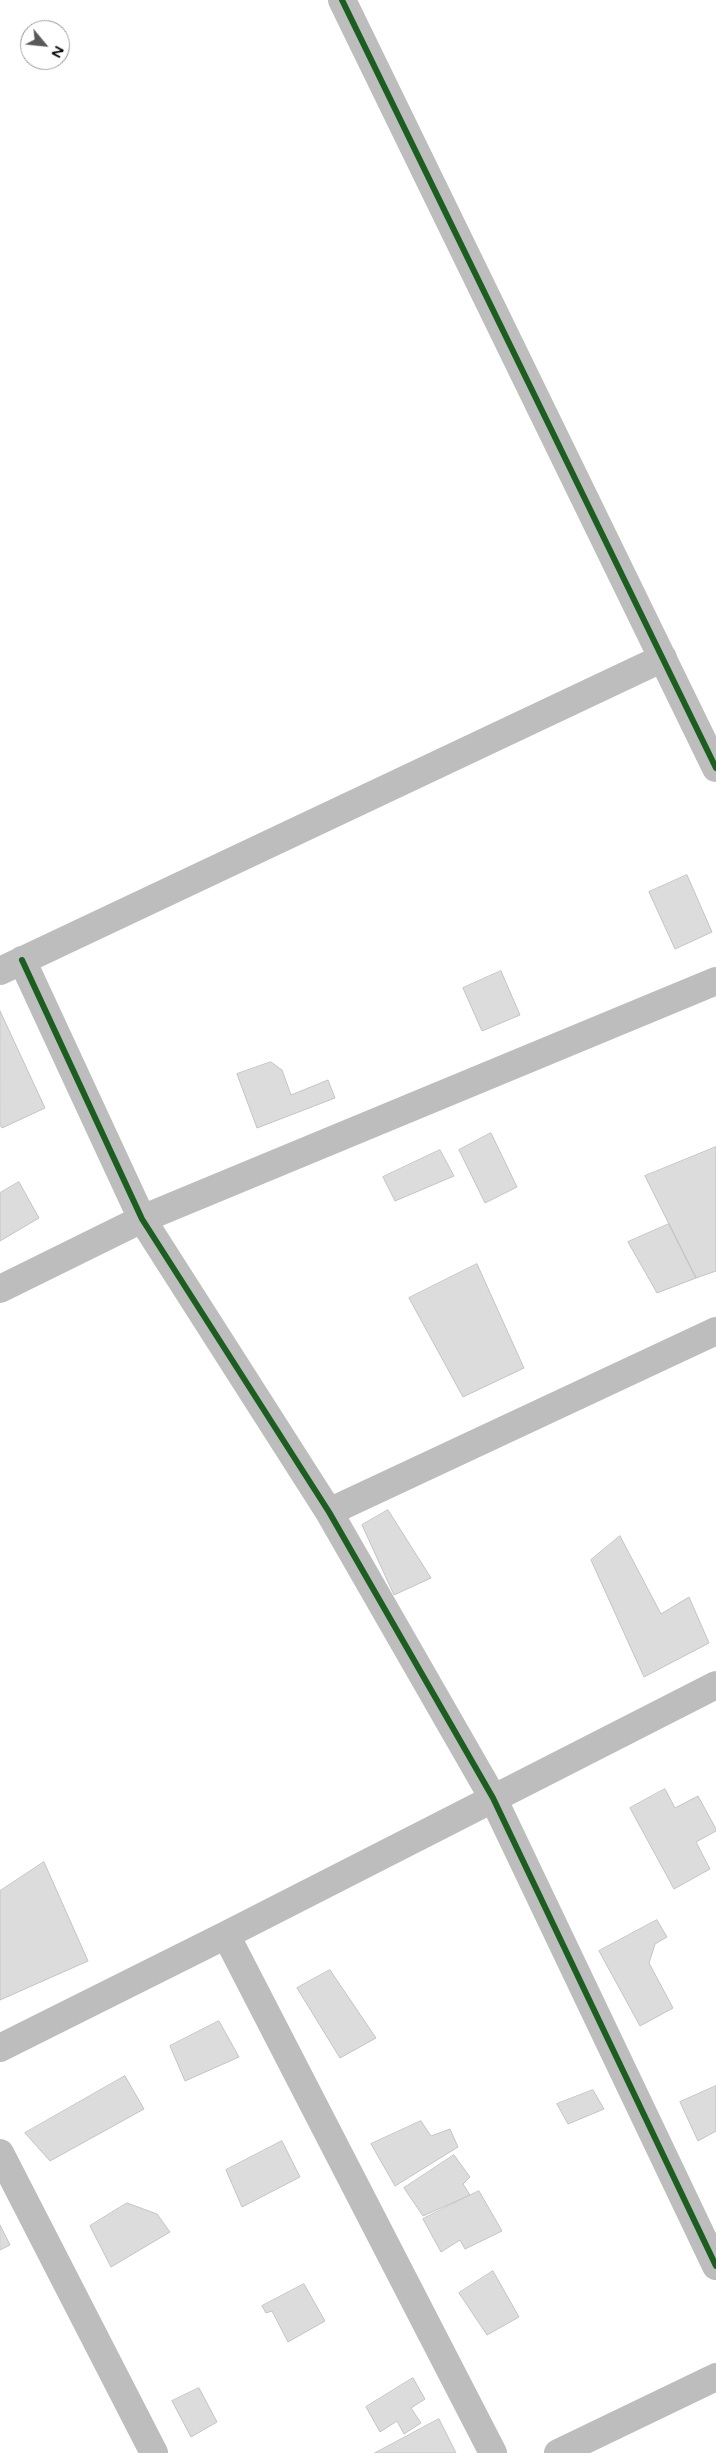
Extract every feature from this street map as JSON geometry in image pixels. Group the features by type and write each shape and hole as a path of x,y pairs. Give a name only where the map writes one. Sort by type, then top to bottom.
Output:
{"street":[{"path":"342,0 716,768"},
{"path":"663,658 11,965 142,1219 329,1512 493,1798 716,2266"},
{"path":"0,1289 142,1219 716,981"},
{"path":"329,1512 716,1331"},
{"path":"0,2048 716,1685"},
{"path":"226,1935 493,2453"},
{"path":"0,2153 154,2453"},
{"path":"558,2453 716,2377"}],"building":[{"path":"687,875 712,932 675,949 649,892"},
{"path":"501,971 520,1015 482,1031 463,988"},
{"path":"0,1011 45,1108 2,1128 0,1125"},
{"path":"271,1062 282,1070 291,1095 328,1080 335,1098 257,1128 237,1074"},
{"path":"491,1133 517,1187 485,1203 459,1150"},
{"path":"716,1147 716,1271 696,1278 645,1176"},
{"path":"440,1150 454,1176 395,1201 383,1177"},
{"path":"19,1182 39,1218 0,1241 0,1193"},
{"path":"669,1224 696,1278 657,1293 628,1242"},
{"path":"477,1264 524,1368 463,1397 409,1298"},
{"path":"388,1510 431,1578 394,1595 362,1525"},
{"path":"620,1536 661,1614 689,1597 709,1643 644,1677 591,1560"},
{"path":"665,1789 675,1808 698,1796 716,1829 716,1831 696,1842 710,1869 674,1889 630,1808"},
{"path":"44,1862 88,1961 0,2000 0,1891"},
{"path":"657,1920 667,1937 655,1944 649,1963 673,2008 640,2026 599,1951"},
{"path":"330,1970 376,2038 340,2058 297,1988"},
{"path":"219,2021 239,2057 185,2081 170,2046"},
{"path":"125,2076 144,2109 50,2161 25,2133"},
{"path":"716,2086 716,2131 698,2141 680,2102"},
{"path":"593,2090 604,2109 568,2124 557,2104"},
{"path":"421,2121 431,2136 450,2129 458,2147 395,2186 371,2144"},
{"path":"282,2141 300,2177 242,2207 226,2170"},
{"path":"454,2155 470,2177 463,2184 470,2195 423,2216 404,2188"},
{"path":"479,2191 502,2231 465,2249 460,2240 441,2252 423,2219"},
{"path":"127,2203 157,2214 170,2232 111,2267 90,2226"},
{"path":"0,2225 10,2245 0,2250"},
{"path":"493,2271 519,2317 487,2335 459,2293"},
{"path":"304,2284 325,2321 288,2342 272,2311 266,2313 262,2306"},
{"path":"413,2378 425,2399 411,2408 421,2423 404,2434 397,2421 380,2432 366,2407"},
{"path":"199,2388 217,2422 191,2437 172,2401"},
{"path":"439,2419 456,2453 375,2453"}],"cycle path":[{"path":"342,0 716,768"},
{"path":"22,960 142,1219 329,1512 493,1798 716,2266"}]}
